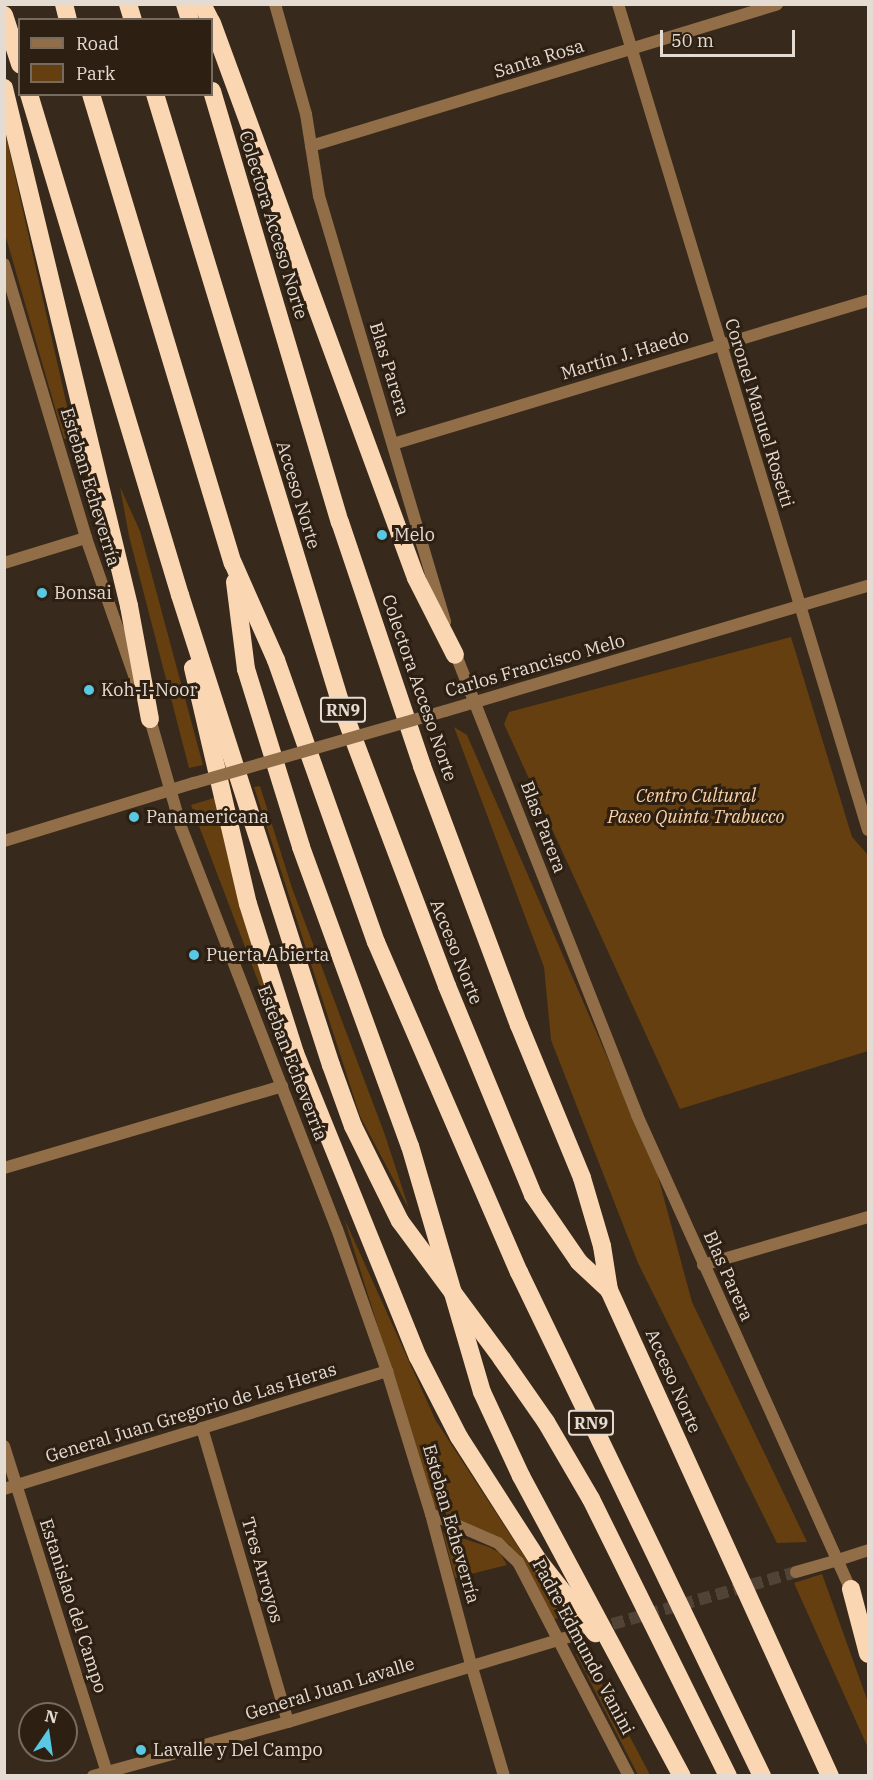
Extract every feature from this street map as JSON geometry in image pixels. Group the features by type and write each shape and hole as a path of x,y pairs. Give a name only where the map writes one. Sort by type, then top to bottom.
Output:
{"highway":[{"path":"202,4 209,18"},
{"path":"4,15 18,58"},
{"path":"213,26 416,578 455,655"},
{"path":"4,88 129,606 150,719"},
{"name":"Colectora Acceso Norte","path":"213,94 340,522 422,765 519,1025 582,1178 602,1246 609,1290"},
{"path":"30,96 180,596 331,1065 357,1136 400,1221 502,1359 582,1481 728,1776"},
{"name":"RN9","path":"92,96 233,563 276,660 376,942 468,1159 762,1776"},
{"name":"Acceso Norte","path":"156,96 308,601 399,865 533,1194 579,1262 609,1290 830,1776"},
{"path":"233,563 246,669 300,847 410,1146 482,1392 521,1476 682,1776"},
{"path":"180,596 204,725 248,904 294,1053 418,1357 459,1437 538,1560 625,1672"},
{"path":"851,1588 868,1654"}],"street":[{"name":"Blas Parera","path":"275,4 311,146 319,196 455,655 472,705 637,1115 851,1588 868,1632"},
{"name":"Coronel Manuel Rosetti","path":"618,4 798,607 868,830"},
{"name":"Santa Rosa","path":"311,146 777,4"},
{"name":"Esteban Echeverría","path":"4,264 86,538 150,719 171,790 387,1371 431,1514 504,1776"},
{"name":"Martín J. Haedo","path":"393,444 868,301"},
{"path":"4,563 86,538"},
{"name":"Carlos Francisco Melo","path":"4,841 195,783 472,705 868,586"},
{"path":"4,1168 282,1086"},
{"path":"703,1265 868,1217"},
{"name":"General Juan Gregorio de Las Heras","path":"10,1487 387,1371"},
{"name":"Tres Arroyos","path":"202,1428 288,1722"},
{"name":"Estanislao del Campo","path":"4,1446 10,1487 108,1773"},
{"name":"Padre Edmundo Vanini","path":"431,1514 508,1551 561,1638 629,1776"},
{"path":"796,1572 868,1550"},
{"name":"General Juan Lavalle","path":"93,1776 288,1722 471,1664 578,1634"}],"green space":[{"path":"4,131 74,437 64,439 5,234"},
{"path":"120,487 140,531 203,765 189,768 129,536"},
{"name":"Centro Cultural Paseo Quinta Trabucco","path":"791,637 852,837 868,855 868,1051 680,1109 504,724 509,712"},
{"path":"454,727 467,735 656,1169 692,1302 807,1542 777,1543 638,1263 551,1040 544,967"},
{"path":"260,786 292,888 385,1135 409,1209 360,1116 254,787"},
{"path":"214,798 239,905 285,1052 191,805"},
{"path":"344,1218 436,1421 564,1617 554,1619 509,1544 440,1514 433,1503"},
{"path":"443,1532 489,1547 500,1553 507,1565 455,1578"},
{"path":"822,1574 868,1702 868,1748 794,1583"},
{"path":"585,1652 650,1775 638,1775 576,1654"}],"tunnel":[{"path":"595,1629 796,1572"}],"place":[{"name":"Melo","path":"382,535"},
{"name":"Bonsai","path":"42,593"},
{"name":"Koh-I-Noor","path":"89,690"},
{"name":"Panamericana","path":"134,817"},
{"name":"Puerta Abierta","path":"194,955"},
{"name":"Lavalle y Del Campo","path":"141,1750"}]}
